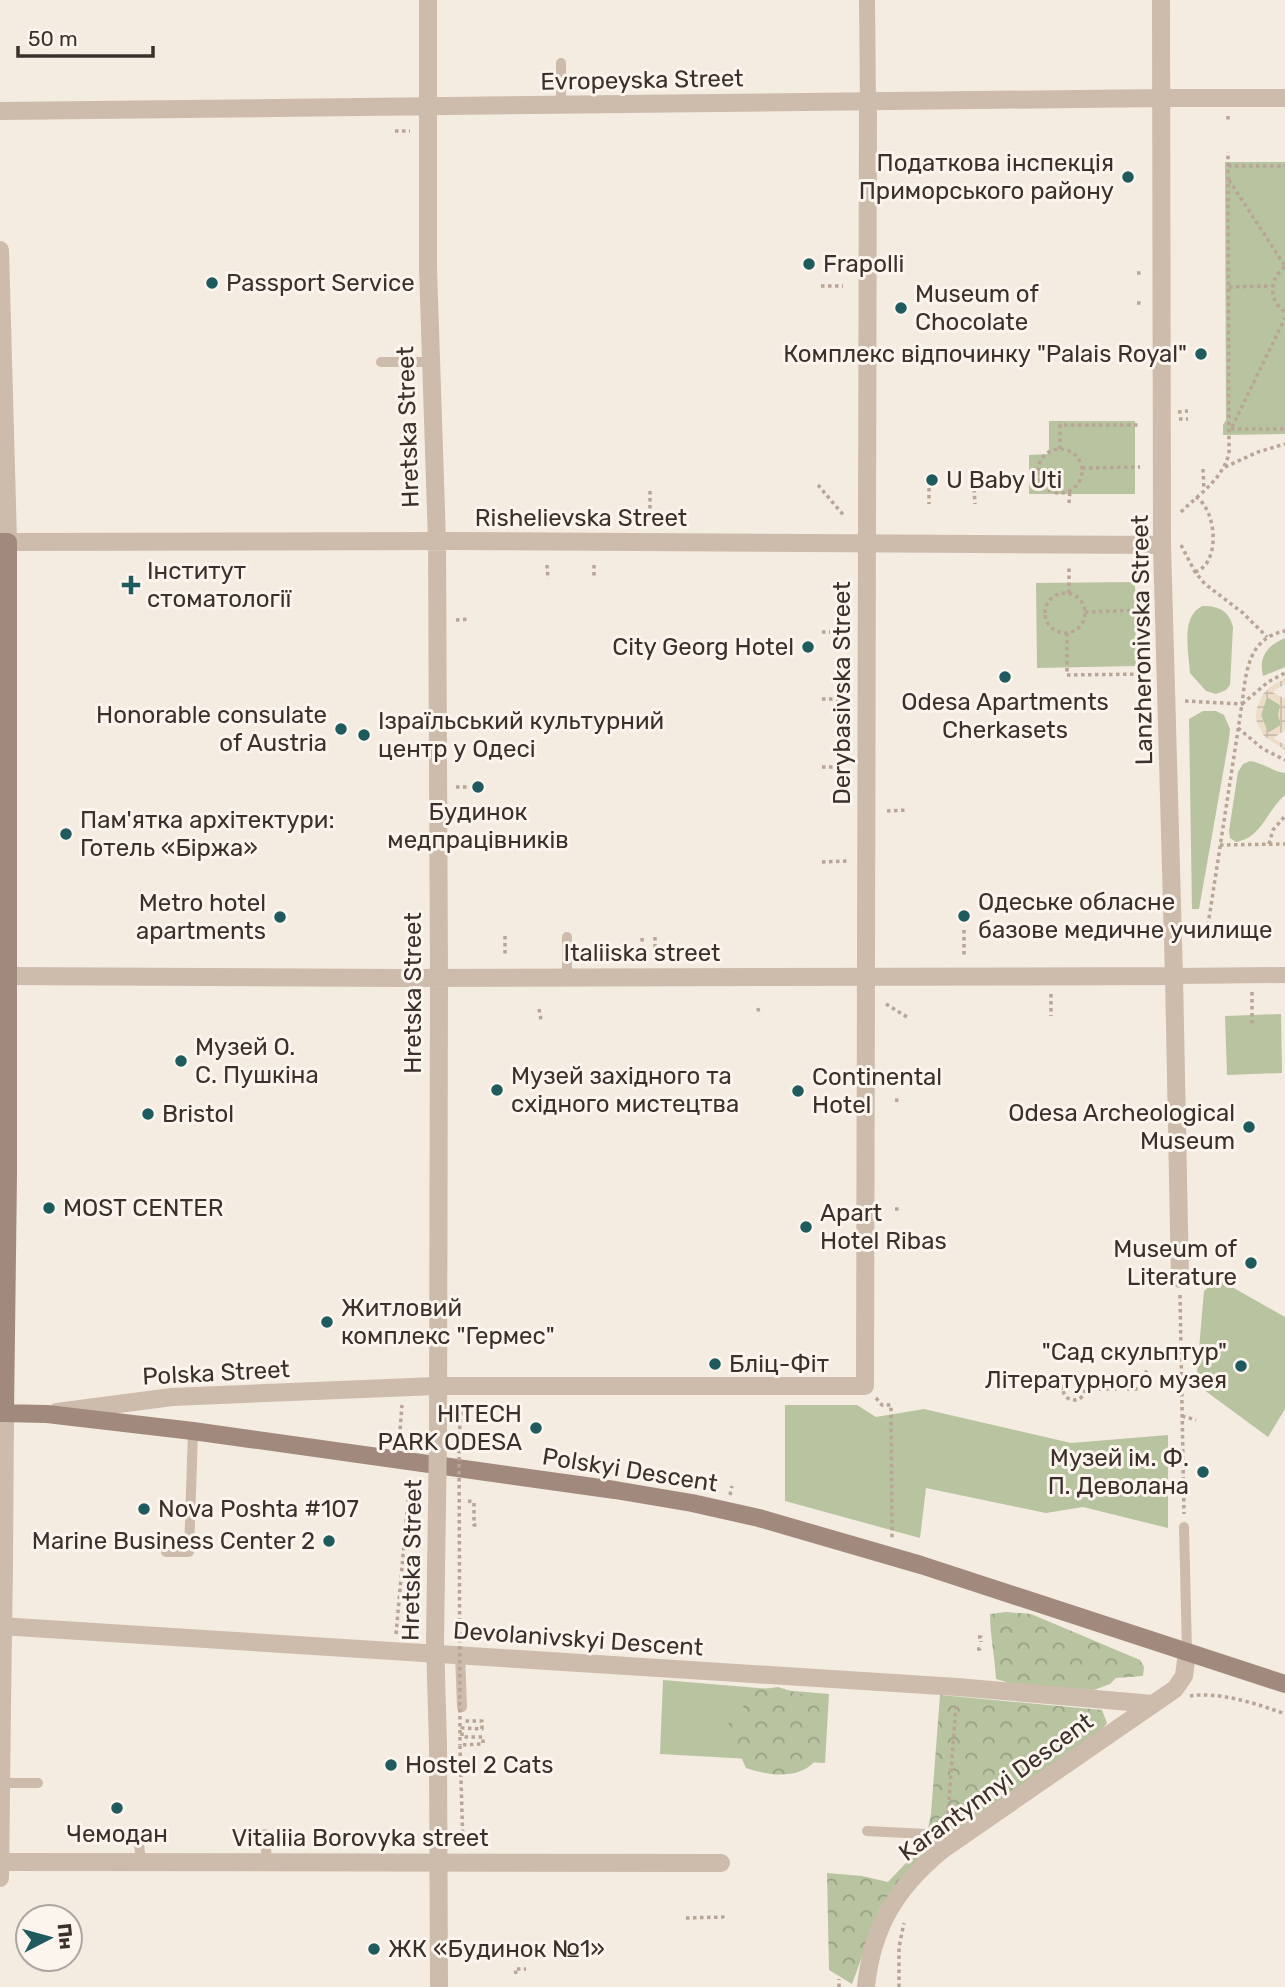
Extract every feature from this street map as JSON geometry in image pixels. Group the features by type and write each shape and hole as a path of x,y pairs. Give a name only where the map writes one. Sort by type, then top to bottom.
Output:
{"main road":[{"path":"2,1413 4,542"},
{"name":"Polska Street","path":"2,1413 47,1414"},
{"name":"Polskyi Descent","path":"47,1414 404,1460 692,1503 760,1518 892,1557 1285,1684"}],"street":[{"name":"Hretska Street","path":"428,0 431,362 437,541 439,977 435,1641 440,1863 439,1987"},
{"name":"Derybasivska Street","path":"865,1386 867,0"},
{"name":"Lanzheronivska Street","path":"1161,0 1163,545 1180,1279"},
{"name":"Evropeyska Street","path":"0,111 1285,98"},
{"path":"0,250 4,542"},
{"name":"Rishelievska Street","path":"4,542 437,541 1163,545"},
{"name":"Italiiska street","path":"4,976 568,978 1285,975"},
{"name":"Polska Street","path":"47,1414 172,1397 463,1385 865,1386"},
{"path":"0,1878 4,1563 2,1413"},
{"name":"Devolanivskyi Descent","path":"0,1626 957,1687 1153,1704"},
{"name":"Karantynnyi Descent","path":"866,1987 875,1942 890,1907 911,1878 942,1850 1181,1683 1188,1653"},
{"name":"Vitaliia Borovyka street","path":"0,1862 721,1863"}],"lane":[{"path":"561,64 561,105"},
{"path":"381,362 431,362"},
{"path":"567,937 568,978"},
{"path":"166,1552 189,1552 193,1431"},
{"path":"1184,1527 1188,1653"},
{"path":"460,1654 461,1707"},
{"path":"2,1783 37,1783"},
{"path":"867,1831 926,1834 942,1850"},
{"path":"265,1834 267,1863"},
{"path":"138,1836 141,1861"}],"path":[{"path":"1227,116 1228,123"},
{"path":"1181,512 1218,478 1229,454 1228,152"},
{"path":"1228,166 1285,166"},
{"path":"1228,178 1285,266 1274,278 1272,286 1275,303 1285,312"},
{"path":"821,286 843,286"},
{"path":"1229,286 1272,286"},
{"path":"1231,429 1285,318"},
{"path":"1178,412 1188,411"},
{"path":"1179,419 1188,419"},
{"path":"1060,449 1060,425 1140,425"},
{"path":"1231,429 1285,429"},
{"path":"1225,467 1258,452 1285,444"},
{"path":"1060,449 1073,454 1082,468 1079,481 1070,490 1051,490 1039,477 1042,458 1047,453 1060,449"},
{"path":"1082,468 1140,467"},
{"path":"1203,469 1204,490"},
{"path":"818,485 845,517"},
{"path":"929,488 929,504"},
{"path":"974,489 975,504"},
{"path":"1069,503 1070,490"},
{"path":"650,491 650,517"},
{"path":"1195,572 1205,567 1212,545 1210,515 1203,502 1196,497"},
{"path":"1181,545 1195,572 1214,594 1242,613 1267,637"},
{"path":"547,565 548,579"},
{"path":"594,565 594,578"},
{"path":"1069,565 1069,593"},
{"path":"1069,593 1082,602 1085,612 1082,624 1067,633 1055,630 1044,615 1051,597 1069,593"},
{"path":"1085,612 1143,610"},
{"path":"456,620 469,619"},
{"path":"1188,939 1206,938 1251,658 1259,643 1285,631"},
{"path":"822,632 845,632"},
{"path":"1067,633 1067,675 1167,674"},
{"path":"1185,701 1242,704 1268,682 1285,673"},
{"path":"822,698 846,699"},
{"path":"1238,728 1264,749 1285,760"},
{"path":"822,767 832,767"},
{"path":"456,787 470,787"},
{"path":"887,811 908,810"},
{"path":"1269,844 1277,824 1285,816"},
{"path":"1220,845 1285,844"},
{"path":"822,862 847,862"},
{"path":"964,930 964,956"},
{"path":"505,936 505,956"},
{"path":"655,937 655,956"},
{"path":"642,938 643,956"},
{"path":"1251,975 1252,1025"},
{"path":"886,1004 907,1017"},
{"path":"758,1008 759,1014"},
{"path":"539,1009 541,1020"},
{"path":"895,1100 902,1101"},
{"path":"895,1209 902,1209"},
{"path":"1180,1279 1184,1527"},
{"path":"1085,1389 1138,1389 1148,1368"},
{"path":"1076,1378 1083,1382 1085,1389 1083,1395 1075,1400 1067,1398 1063,1388 1068,1379 1076,1378"},
{"path":"463,1385 459,1436 463,1863"},
{"path":"395,1650 404,1460 403,1388"},
{"path":"1026,1388 1063,1388"},
{"path":"891,1405 892,1557"},
{"path":"1182,1416 1196,1420"},
{"path":"468,1501 474,1502 474,1525 477,1525"},
{"path":"978,1637 981,1637 980,1645"},
{"path":"1189,1697 1203,1694 1263,1706 1285,1714"},
{"path":"946,1825 956,1703"},
{"path":"460,1745 483,1744 483,1737 462,1737 462,1728 482,1728 482,1721 461,1721 461,1707"},
{"path":"686,1918 723,1917 722,1913"},
{"path":"899,1987 900,1947"},
{"path":"516,1974 515,1969 526,1969"},
{"path":"839,1979 839,1987"}],"green space":[{"path":"1225,162 1285,162 1285,434 1223,435 1226,420"},
{"path":"1049,421 1135,421 1135,494 1029,494 1029,455 1049,454"},
{"path":"1135,582 1136,666 1037,668 1036,583"},
{"path":"1203,606 1222,610 1233,627 1230,685 1216,694 1206,691 1190,673 1189,626 1191,617"},
{"path":"1285,638 1285,667 1263,676 1263,657 1274,644"},
{"path":"1267,697 1280,705 1281,725 1268,733 1261,715"},
{"path":"1203,711 1216,711 1224,715 1230,729 1199,909 1192,909 1189,719"},
{"path":"1250,761 1285,773 1285,795 1252,835 1236,842 1230,838 1229,831 1238,772 1243,764"},
{"path":"1281,1014 1282,1073 1227,1075 1225,1016"},
{"name":"\"Сад скульптур\" Літературного музея","path":"1218,1279 1285,1317 1285,1409 1268,1437 1196,1384 1204,1291"},
{"path":"785,1405 857,1405 876,1417 924,1409 1071,1443 1168,1435 1168,1528 1083,1507 1046,1513 926,1488 920,1538 785,1501"},
{"path":"990,1614 1031,1614 1140,1660 1144,1667 1143,1676 1116,1678 1110,1684 1094,1690 1027,1688 996,1679"},
{"path":"663,1680 829,1694 825,1763 660,1754"},
{"path":"778,1687 816,1699 824,1727 822,1747 817,1759 809,1767 786,1774 746,1768 734,1741 725,1737 724,1726 740,1712 749,1691"},
{"path":"940,1695 1102,1710 1107,1723 1099,1733 935,1852 879,1910 852,1984 829,1970 827,1873 862,1876 888,1882 925,1843 931,1814"}],"shaded area":[{"path":"1285,679 1285,684 1272,692 1285,699 1285,730 1273,738 1285,745 1285,750 1264,736 1257,723 1257,708 1263,694","holes":["1267,697 1280,705 1278,715 1281,725 1268,733 1261,715"]}],"place":[{"name":"Податкова інспекція Приморського району","path":"1128,177"},
{"name":"Frapolli","path":"809,264"},
{"name":"Passport Service","path":"212,283"},
{"name":"Museum of Chocolate","path":"901,308"},
{"name":"Комплекс відпочинку \"Palais Royal\"","path":"1201,354"},
{"name":"U Baby Uti","path":"932,480"},
{"name":"Інститут стоматології","path":"131,585"},
{"name":"City Georg Hotel","path":"808,647"},
{"name":"Odesa Apartments Cherkasets","path":"1005,677"},
{"name":"Honorable consulate of Austria","path":"341,729"},
{"name":"Ізраїльський культурний центр у Одесі","path":"364,735"},
{"name":"Будинок медпрацівників","path":"478,787"},
{"name":"Пам'ятка архітектури: Готель «Біржа»","path":"66,834"},
{"name":"Одеське обласне базове медичне училище","path":"964,916"},
{"name":"Metro hotel apartments","path":"280,917"},
{"name":"Музей О. С. Пушкіна","path":"181,1061"},
{"name":"Музей західного та східного мистецтва","path":"497,1090"},
{"name":"Continental Hotel","path":"798,1091"},
{"name":"Bristol","path":"148,1114"},
{"name":"Odesa Archeological Museum","path":"1249,1127"},
{"name":"MOST CENTER","path":"49,1208"},
{"name":"Apart Hotel Ribas","path":"806,1227"},
{"name":"Museum of Literature","path":"1251,1263"},
{"name":"Житловий комплекс \"Гермес\"","path":"327,1322"},
{"name":"Бліц-Фіт","path":"715,1364"},
{"name":"\"Сад скульптур\" Літературного музея","path":"1241,1366"},
{"name":"HITECH PARK ODESA","path":"536,1428"},
{"name":"Музей ім. Ф. П. Деволана","path":"1203,1472"},
{"name":"Nova Poshta #107","path":"144,1509"},
{"name":"Marine Business Center 2","path":"329,1541"},
{"name":"Hostel 2 Cats","path":"391,1765"},
{"name":"Чемодан","path":"117,1808"},
{"name":"ЖК «Будинок №1»","path":"374,1949"}]}
